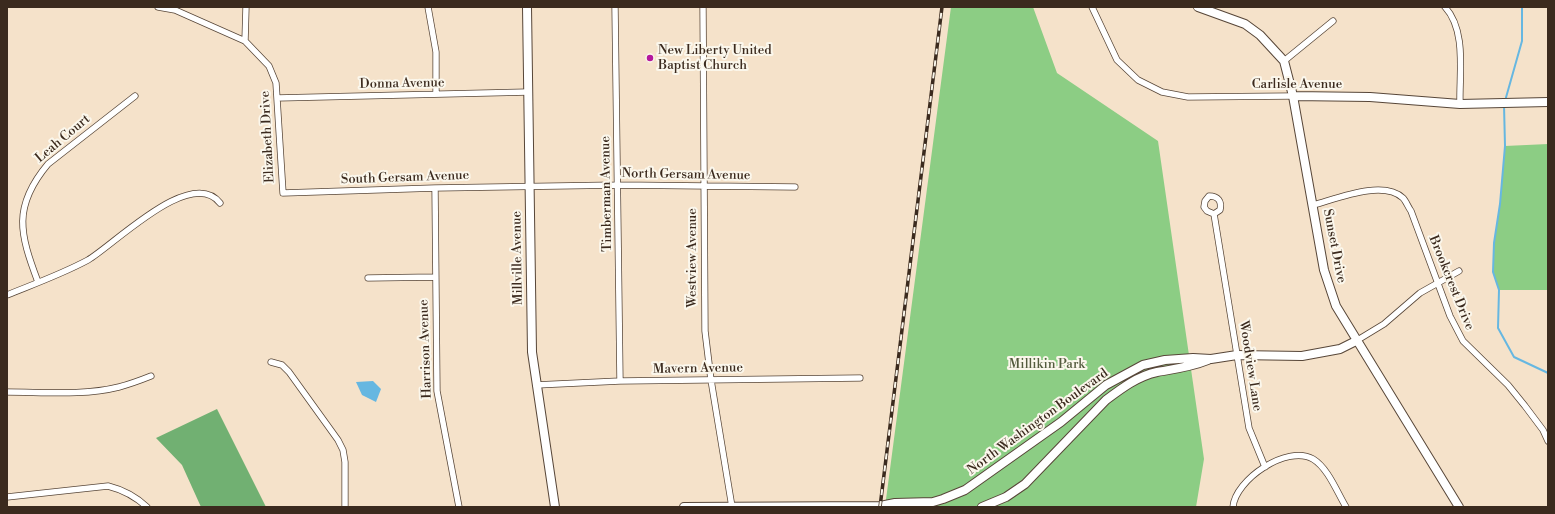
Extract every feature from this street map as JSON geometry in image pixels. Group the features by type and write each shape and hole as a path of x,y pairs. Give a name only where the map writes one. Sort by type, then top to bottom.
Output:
{"street":[{"name":"Elizabeth Drive","path":"158,7 175,10 245,41 269,66 276,83 283,193"},
{"path":"245,41 246,7"},
{"path":"428,7 436,52 436,94"},
{"name":"Millville Avenue","path":"527,7 532,352 555,507"},
{"name":"Timberman Avenue","path":"615,7 620,381"},
{"name":"Westview Avenue","path":"703,7 705,331 711,380 732,506"},
{"name":"Carlisle Avenue","path":"1092,7 1117,60 1138,80 1162,92 1188,97 1370,97 1460,104 1548,102"},
{"name":"Sunset Drive","path":"1198,7 1245,24 1260,35 1284,61 1293,96 1324,270 1336,306 1356,341 1460,507"},
{"path":"1445,7 1452,14 1459,40 1460,104"},
{"path":"1284,61 1333,21"},
{"name":"Donna Avenue","path":"277,98 528,92"},
{"name":"Leah Court","path":"38,282 22,234 25,203 36,177 48,164 135,96"},
{"name":"North Gersam Avenue","path":"529,187 618,185 795,186"},
{"name":"South Gersam Avenue","path":"283,193 435,188 529,187"},
{"name":"Harrison Avenue","path":"435,188 437,391 459,507"},
{"name":"Brookcrest Drive","path":"1313,205 1368,191 1379,190 1392,192 1403,198 1411,211 1450,316 1463,341 1508,385 1526,406 1543,430 1548,441"},
{"path":"7,295 89,259 166,203 181,198 204,194 212,196 220,204"},
{"name":"Woodview Lane","path":"1214,214 1249,428 1265,467"},
{"name":"North Washington Boulevard","path":"684,507 882,506 895,503 932,502 944,499 965,490 1061,422 1106,385 1143,365 1165,360 1192,358 1211,359 1237,355 1302,356 1340,349 1384,324 1420,293 1458,271"},
{"path":"368,278 435,277"},
{"name":"North Washington Boulevard","path":"982,507 1006,497 1024,484 1106,400 1120,389 1145,376 1194,366 1211,359"},
{"path":"271,362 282,365 290,372 338,440 345,462 345,507"},
{"path":"7,392 77,392 96,390 119,387 151,376"},
{"name":"Mavern Avenue","path":"536,384 620,381 860,378"},
{"path":"1233,507 1237,493 1243,484 1265,467 1283,458 1296,455 1306,456 1314,460 1326,472 1346,507"},
{"path":"7,497 108,486 123,490 134,496 147,507"}],"green space":[{"name":"Millikin Park","path":"951,7 1033,7 1057,73 1158,141 1204,459 1196,507 885,507"},
{"path":"1548,144 1548,290 1499,290 1493,272 1494,243 1500,204 1505,146"},
{"path":"217,409 266,507 201,507 182,465 156,438"}],"water":[{"path":"373,381 381,389 376,402 362,395 356,382"}],"waterway":[{"path":"1505,101 1522,41 1522,7"},
{"path":"1504,105 1505,146 1500,204 1494,243 1493,272 1499,290 1498,328 1514,357 1548,373"}],"railway":[{"path":"880,507 942,7"}],"place":[{"name":"New Liberty United Baptist Church","path":"650,58"}]}
